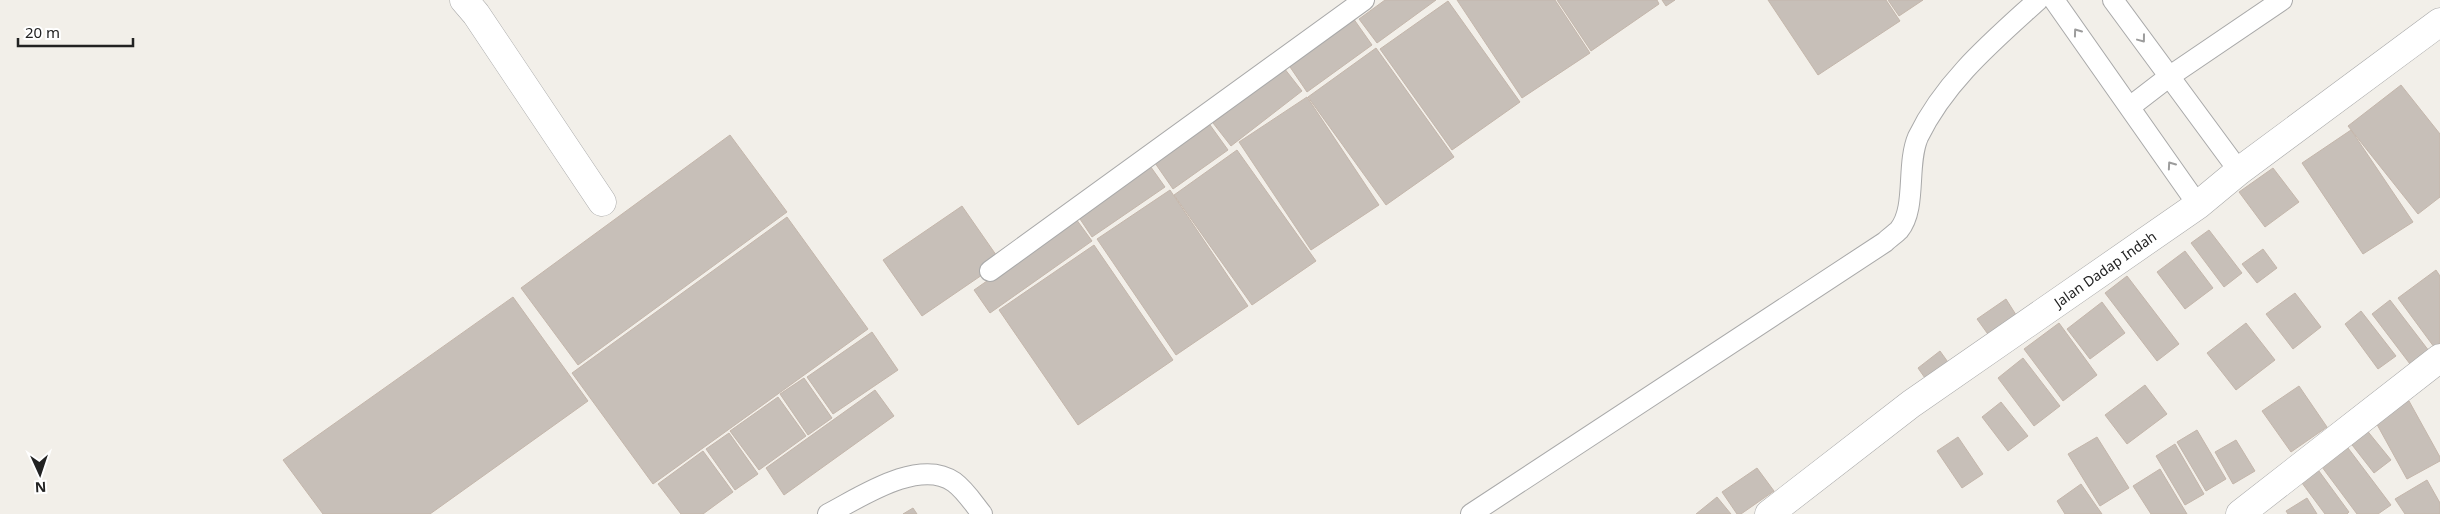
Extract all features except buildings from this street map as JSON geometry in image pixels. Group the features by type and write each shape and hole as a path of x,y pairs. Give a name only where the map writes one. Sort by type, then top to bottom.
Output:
{"street":[{"path":"464,0 476,14 602,202"},
{"name":"Jalan Dadap Indah","path":"1769,514 1911,404 2198,205 2239,171 2440,22"},
{"path":"2240,514 2438,365"}],"lane":[{"path":"990,271 1364,0"},
{"path":"1471,514 1885,242 1900,229 1907,215 1912,156 1924,126 1964,68 2038,0"},
{"path":"2054,0 2198,205"},
{"path":"2113,0 2239,171"},
{"path":"2130,106 2170,76 2282,0"},
{"path":"828,514 903,476 924,475 941,476 954,482 982,514"}]}
